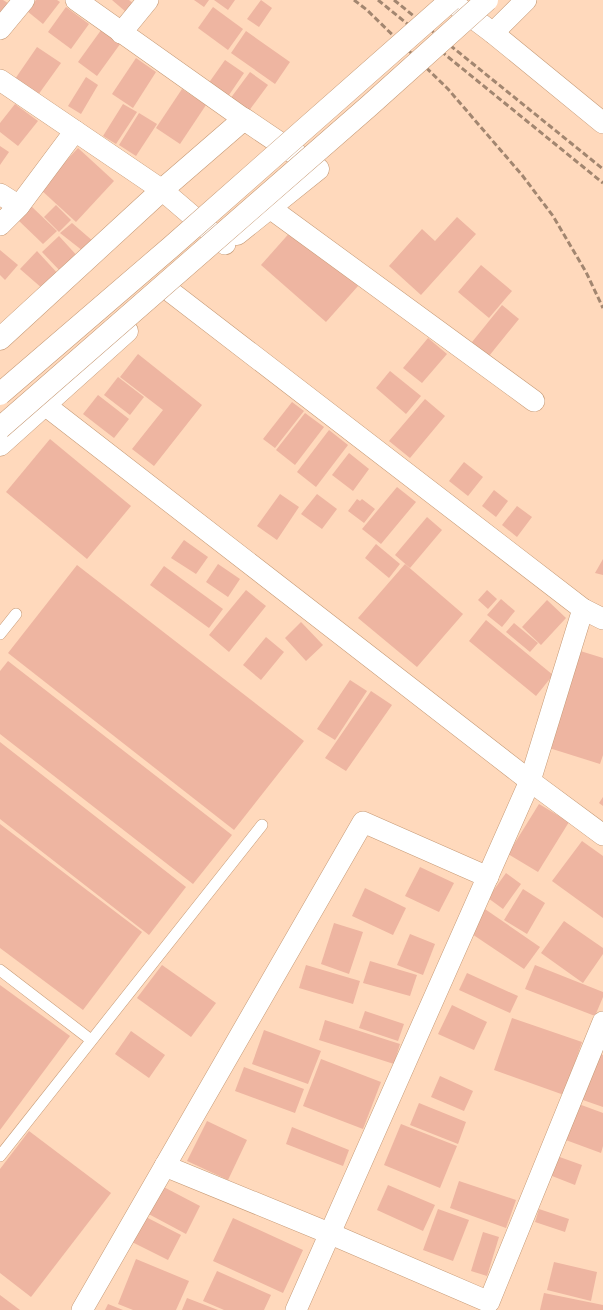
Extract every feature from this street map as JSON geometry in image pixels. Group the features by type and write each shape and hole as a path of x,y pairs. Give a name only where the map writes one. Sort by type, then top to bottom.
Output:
{"main road":[{"path":"0,394 171,247 450,0"},
{"path":"0,428 363,112 487,0"},
{"path":"0,339 162,190 244,120 318,169 225,244 0,445"}],"street":[{"path":"0,29 24,0"},
{"path":"76,0 244,120"},
{"path":"121,33 148,0"},
{"path":"450,0 494,33 603,123"},
{"path":"494,33 526,0"},
{"path":"0,80 162,190 225,244"},
{"path":"0,225 19,206 75,131"},
{"path":"0,194 19,206"},
{"path":"270,208 534,402"},
{"path":"171,292 583,609 603,619"},
{"path":"45,405 530,781 603,835"},
{"path":"296,1310 331,1234 530,781 583,609"},
{"path":"82,1310 363,822 488,877"},
{"path":"165,1166 331,1234 489,1302 603,1022"}],"lane":[{"path":"0,634 16,614"},
{"path":"0,1156 262,825"},
{"path":"0,970 92,1040"}],"building":[{"path":"0,0 3,0 11,5 0,20"},
{"path":"36,0 57,0 60,2 43,24 27,11"},
{"path":"112,0 129,0 134,4 126,12"},
{"path":"194,0 209,0 204,7"},
{"path":"214,0 235,0 228,10"},
{"path":"261,0 272,8 259,27 247,19"},
{"path":"66,7 89,24 71,49 48,32"},
{"path":"213,7 243,29 228,50 198,28"},
{"path":"104,26 123,40 97,76 78,62"},
{"path":"246,31 290,62 275,84 231,53"},
{"path":"37,47 61,63 38,95 15,79"},
{"path":"136,58 156,72 133,108 112,94"},
{"path":"225,60 244,73 227,98 208,84"},
{"path":"250,72 268,85 248,112 230,99"},
{"path":"86,77 98,85 81,114 68,106"},
{"path":"182,89 206,105 180,144 156,128"},
{"path":"15,104 38,121 18,146 0,132 0,123"},
{"path":"123,104 137,112 116,144 103,136"},
{"path":"139,113 157,124 136,156 119,145"},
{"path":"0,146 9,152 0,165"},
{"path":"78,148 114,181 76,222 40,189"},
{"path":"30,205 57,231 43,244 17,219"},
{"path":"56,205 71,220 59,232 44,217"},
{"path":"457,217 476,234 421,295 389,266 422,229 435,241"},
{"path":"72,223 94,242 83,251 60,233"},
{"path":"293,229 358,286 326,322 261,265"},
{"path":"59,236 80,259 62,273 42,252"},
{"path":"0,250 18,265 5,280 0,275"},
{"path":"37,251 60,276 43,289 20,269"},
{"path":"481,265 512,291 489,318 458,292"},
{"path":"502,305 519,319 489,356 472,342"},
{"path":"428,338 447,354 422,383 403,368"},
{"path":"138,354 202,405 154,466 132,449 163,410 120,377"},
{"path":"390,371 421,396 406,414 376,388"},
{"path":"118,377 144,397 130,415 104,395"},
{"path":"98,395 129,419 114,438 83,414"},
{"path":"425,399 445,416 410,458 389,441"},
{"path":"292,402 304,411 275,448 263,439"},
{"path":"305,413 324,427 295,465 276,450"},
{"path":"329,430 348,445 316,487 297,472"},
{"path":"50,439 131,506 87,559 6,492"},
{"path":"349,453 369,469 353,491 332,475"},
{"path":"464,462 483,477 468,496 449,481"},
{"path":"397,487 416,502 381,544 362,529"},
{"path":"494,490 508,501 496,517 482,506"},
{"path":"280,494 299,507 277,540 257,526"},
{"path":"317,494 337,509 322,529 301,514"},
{"path":"357,499 360,501 362,499 375,509 364,523 348,511"},
{"path":"517,506 532,517 517,537 502,525"},
{"path":"427,517 442,530 410,568 395,555"},
{"path":"184,540 208,557 196,574 171,558"},
{"path":"376,544 400,564 389,578 365,558"},
{"path":"603,559 603,575 595,573"},
{"path":"218,564 240,579 228,597 206,582"},
{"path":"405,564 463,614 417,667 358,618"},
{"path":"77,565 304,741 234,830 8,653"},
{"path":"164,566 223,609 209,628 150,585"},
{"path":"246,590 266,606 229,652 209,635"},
{"path":"487,590 497,599 488,609 478,600"},
{"path":"501,599 515,611 502,627 487,615"},
{"path":"547,600 566,618 541,645 522,627"},
{"path":"486,620 553,675 536,696 469,641"},
{"path":"301,622 323,645 306,661 285,638"},
{"path":"514,623 538,643 530,652 506,632"},
{"path":"266,637 284,652 261,680 243,665"},
{"path":"577,650 603,658 603,755 600,764 546,747"},
{"path":"8,661 232,835 193,884 0,734 0,671"},
{"path":"350,680 367,691 335,740 317,729"},
{"path":"371,691 392,705 346,771 325,758"},
{"path":"0,742 186,887 149,935 0,819"},
{"path":"603,797 603,806 599,803"},
{"path":"539,804 569,822 538,872 508,854"},
{"path":"0,824 142,932 83,1010 0,948"},
{"path":"582,841 603,856 603,918 552,881"},
{"path":"420,867 454,883 439,912 405,896"},
{"path":"506,873 521,884 503,909 488,898"},
{"path":"365,888 406,908 393,935 352,916"},
{"path":"523,889 545,903 527,934 504,920"},
{"path":"482,907 540,947 524,969 466,930"},
{"path":"564,921 603,948 603,954 583,983 541,953"},
{"path":"334,923 363,932 349,974 321,964"},
{"path":"410,934 435,944 423,975 397,965"},
{"path":"370,961 417,975 410,996 363,983"},
{"path":"162,965 216,1003 191,1037 137,998"},
{"path":"306,965 360,981 353,1004 299,988"},
{"path":"535,965 603,992 603,997 595,1016 525,989"},
{"path":"467,973 518,996 510,1013 459,990"},
{"path":"0,985 70,1036 0,1130"},
{"path":"452,1005 487,1022 474,1050 438,1034"},
{"path":"365,1011 404,1024 398,1041 359,1028"},
{"path":"512,1018 582,1042 564,1095 494,1070"},
{"path":"325,1020 400,1044 394,1064 319,1040"},
{"path":"264,1030 321,1051 308,1084 252,1064"},
{"path":"131,1031 165,1055 149,1078 115,1054"},
{"path":"597,1053 603,1055 603,1107 580,1099"},
{"path":"321,1059 381,1082 363,1129 303,1106"},
{"path":"244,1067 304,1089 295,1113 235,1091"},
{"path":"440,1076 473,1091 464,1111 431,1097"},
{"path":"419,1103 466,1122 458,1144 410,1125"},
{"path":"576,1103 603,1113 603,1146 601,1153 563,1139"},
{"path":"207,1121 247,1140 228,1180 187,1161"},
{"path":"401,1124 457,1146 440,1188 384,1165"},
{"path":"292,1127 349,1150 343,1166 286,1144"},
{"path":"29,1131 111,1193 31,1297 0,1273 0,1169"},
{"path":"554,1155 582,1165 575,1185 547,1174"},
{"path":"459,1181 516,1200 506,1228 450,1208"},
{"path":"158,1184 200,1206 186,1234 143,1211"},
{"path":"388,1185 435,1205 423,1231 377,1210"},
{"path":"438,1209 469,1220 453,1261 423,1250"},
{"path":"539,1209 569,1219 565,1232 535,1222"},
{"path":"144,1216 181,1235 168,1260 132,1242"},
{"path":"233,1218 303,1250 283,1293 213,1261"},
{"path":"483,1232 499,1237 487,1276 471,1271"},
{"path":"136,1259 189,1281 176,1310 133,1310 118,1304"},
{"path":"554,1262 597,1272 591,1301 547,1290"},
{"path":"217,1271 271,1295 264,1310 224,1310 203,1301"},
{"path":"544,1293 603,1305 603,1310 540,1310"},
{"path":"0,1295 20,1310 0,1310"},
{"path":"187,1298 218,1310 182,1310"},
{"path":"108,1304 123,1310 105,1310"}],"railway":[{"path":"354,0 367,10 448,89 522,175 553,216 586,272 603,308"},
{"path":"378,0 603,183"},
{"path":"394,0 603,169"}]}
